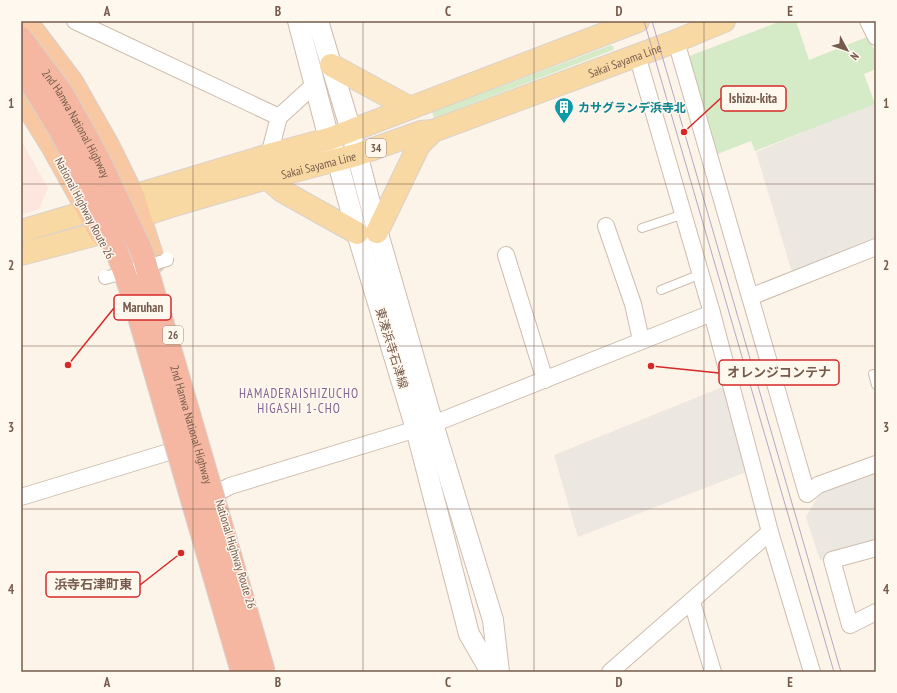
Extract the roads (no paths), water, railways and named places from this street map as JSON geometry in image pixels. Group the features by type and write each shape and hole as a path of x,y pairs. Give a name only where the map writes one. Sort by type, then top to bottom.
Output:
{"highway":[{"name":"National Highway Route 26","path":"26,21 72,82 109,147 137,206 163,294 185,388 244,577 271,672"},
{"name":"2nd Hanwa National Highway","path":"21,38 60,90 84,132 105,172 142,252 264,672"},
{"name":"2nd Hanwa National Highway","path":"21,69 66,140 84,175 120,259 134,300 242,672"},
{"name":"National Highway Route 26","path":"21,96 101,233 130,302 236,672"}],"main road":[{"name":"Sakai Sayama Line","path":"21,231 89,212 137,206 267,178 341,151 421,132 433,131 676,41 724,21"},
{"name":"Sakai Sayama Line","path":"341,151 351,131 631,22"},
{"path":"330,65 410,108"},
{"path":"267,178 282,191 367,232 419,145 433,131"},
{"name":"Sakai Sayama Line","path":"21,254 101,233 137,206 269,155 341,151"}],"street":[{"path":"75,21 279,117"},
{"name":"東湊浜寺石津線","path":"298,21 315,84 341,151 367,232 425,426 493,620 499,672"},
{"path":"318,21 351,131"},
{"path":"868,21 876,37"},
{"path":"676,41 807,494 818,485 876,464"},
{"path":"637,55 712,313 770,532 812,672"},
{"path":"269,155 279,117 315,84"},
{"path":"606,226 633,304 641,340"},
{"path":"750,296 876,247"},
{"path":"506,255 545,380"},
{"path":"105,276 105,278 167,260 167,258"},
{"path":"217,493 230,486 425,426 712,313"},
{"name":"東湊浜寺石津線","path":"425,426 469,634 491,672"},
{"path":"21,497 172,451"},
{"path":"612,671 770,532"},
{"path":"876,548 832,560 850,625 876,612"},
{"path":"692,602 713,672"}],"lane":[{"path":"642,228 684,214"},
{"path":"661,290 701,274"},
{"path":"873,374 876,385"}],"tram line":[{"path":"644,21 834,672"},
{"path":"652,21 841,672"}],"place":[{"name":"カサグランデ浜寺北","path":"564,124"},
{"name":"Ishizu-kita","path":"684,132"},
{"name":"Maruhan","path":"68,365"},
{"name":"オレンジコンテナ","path":"651,366"},
{"name":"浜寺石津町東","path":"181,553"}],"district":[{"name":"HAMADERAISHIZUCHO HIGASHI 1-CHO","path":"299,400"}]}
